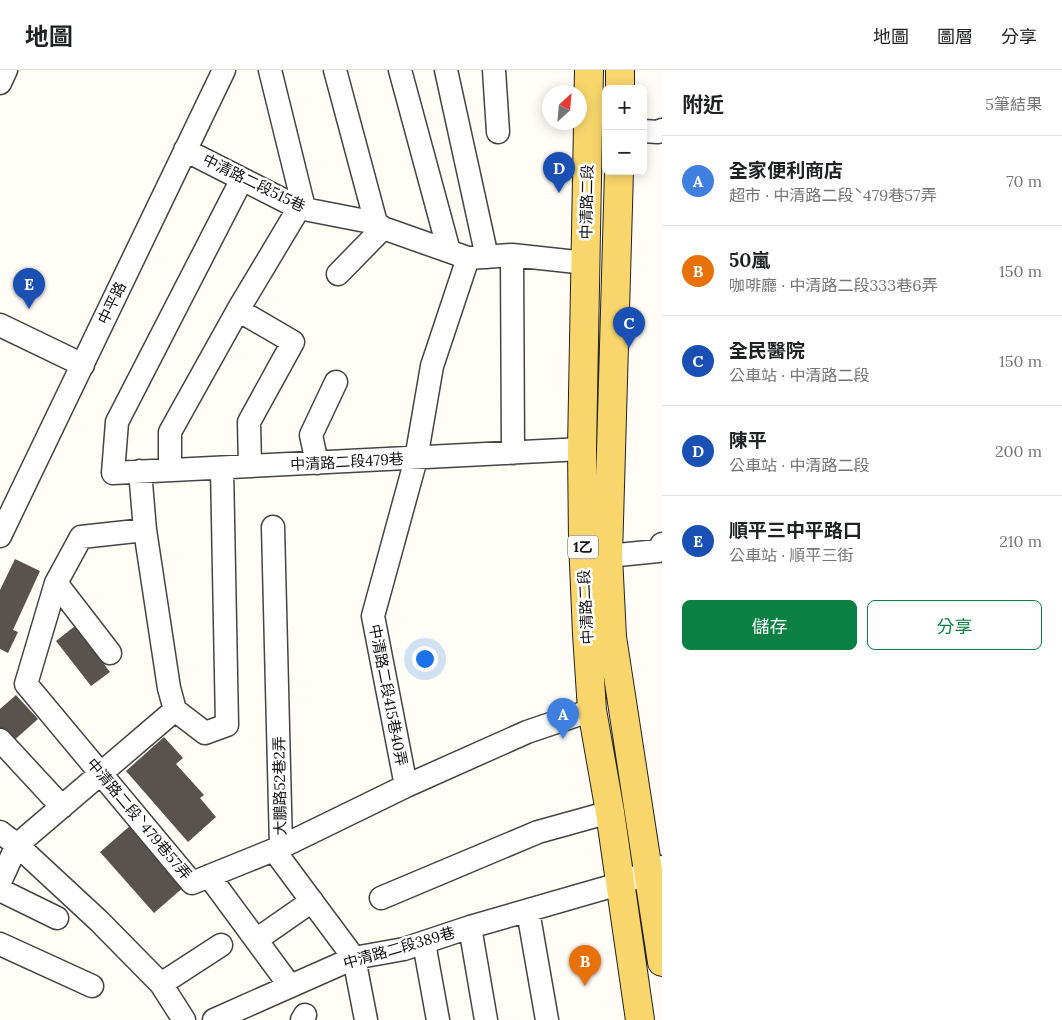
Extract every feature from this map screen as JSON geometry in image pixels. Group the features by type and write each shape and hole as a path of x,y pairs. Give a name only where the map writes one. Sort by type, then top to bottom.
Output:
{"main road":[{"name":"中清路二段","path":"589,70 582,450 583,541 592,710 610,812 640,1020"},
{"path":"620,70 620,85"},
{"name":"中清路二段","path":"619,175 608,556 612,637 655,870 662,962"}],"street":[{"path":"0,83 6,70"},
{"name":"中平路","path":"0,536 224,70"},
{"path":"170,470 170,432 238,310 301,208 270,70"},
{"path":"335,70 379,226 338,274"},
{"path":"400,70 468,256"},
{"path":"446,70 468,256"},
{"path":"494,70 498,132"},
{"path":"647,131 658,132 662,130"},
{"name":"中清路二段515巷","path":"186,150 301,208 379,226 468,256 512,255 586,264"},
{"name":"中清路二段479巷","path":"242,179 117,422 113,473 582,450"},
{"path":"512,255 513,453"},
{"name":"中清路二段415巷40弄","path":"406,786 373,616 416,459 432,366 468,256"},
{"path":"238,310 293,342 249,422 250,466"},
{"path":"0,325 82,365"},
{"path":"317,463 311,435 336,382"},
{"path":"140,472 145,530 169,688 175,710 204,733 226,725 222,468"},
{"name":"大鵬路52巷2弄","path":"274,527 281,846 279,857 354,958 366,1020"},
{"name":"中清路二段ˋ479巷57弄","path":"145,530 81,537 56,583 26,684 192,883 281,846 406,786 527,732 592,710"},
{"path":"608,556 660,547"},
{"path":"56,583 110,653"},
{"path":"0,882 9,838 62,807 175,710"},
{"path":"0,740 62,807"},
{"path":"382,898 538,832 610,812"},
{"path":"9,838 99,921 161,984 184,1020"},
{"name":"中清路二段389巷","path":"214,1020 354,958 404,950 470,927 619,884 655,870"},
{"path":"210,876 290,986"},
{"path":"0,890 57,918"},
{"path":"256,940 312,901"},
{"path":"528,911 547,1020"},
{"path":"470,927 486,1020"},
{"path":"424,942 438,1020"},
{"path":"0,944 92,986"},
{"path":"161,984 221,944"}],"building":[{"path":"15,559 40,571 13,630 18,632 8,653 0,649 0,590"},
{"path":"75,626 110,672 91,686 56,641"},
{"path":"16,695 38,719 11,743 0,731 0,709"},
{"path":"164,737 183,758 176,764 204,795 200,798 216,817 188,842 126,771"},
{"path":"131,825 185,886 154,913 100,852"}],"place":[{"name":"陳平","path":"559,193"},
{"name":"順平三中平路口","path":"29,309"},
{"name":"全民醫院","path":"629,348"},
{"name":"全家便利商店","path":"563,739"},
{"name":"50嵐","path":"585,986"}]}
